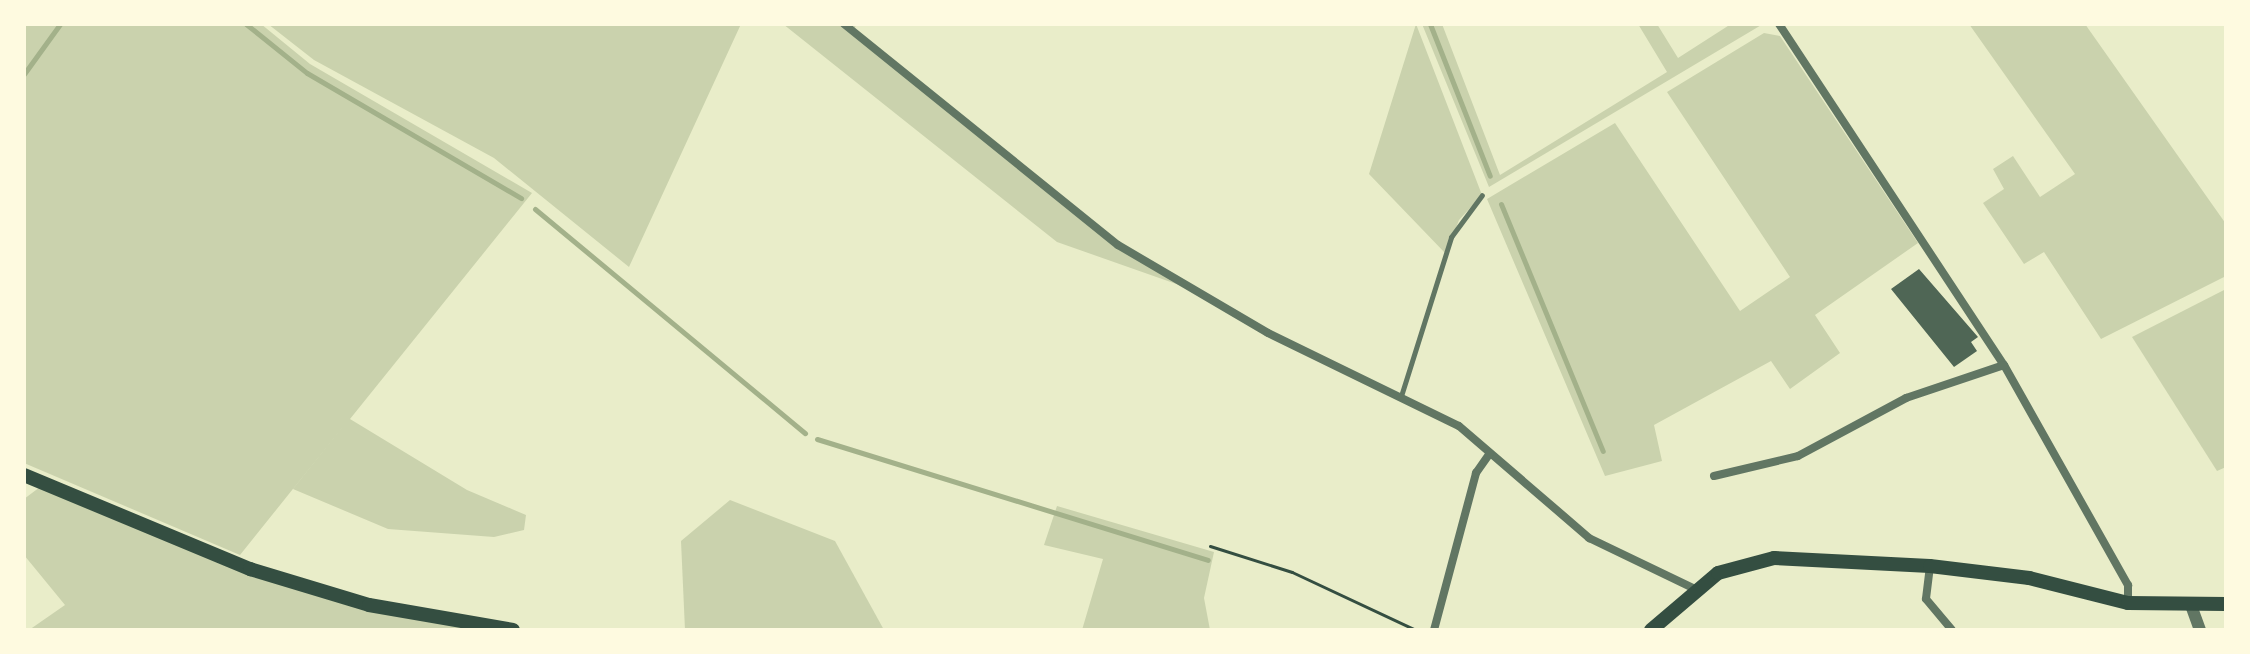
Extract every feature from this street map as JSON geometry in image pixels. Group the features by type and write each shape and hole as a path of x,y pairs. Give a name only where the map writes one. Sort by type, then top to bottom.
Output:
{"main road":[{"path":"24,475 250,569 369,605 513,630"},
{"path":"1651,630 1695,589 1718,573 1774,558 1930,566 2029,578 2128,603 2192,608 2226,604"}],"street":[{"path":"844,24 1118,245 1268,333 1459,426 1589,538 1695,589"},
{"path":"1779,24 2004,365 2128,585 2128,603"},
{"path":"1714,476 1798,456 1906,398 2004,365"},
{"path":"1434,630 1476,473 1490,453"},
{"path":"1930,566 1926,599 1952,630"},
{"path":"2192,608 2200,630"}],"lane":[{"path":"1401,396 1451,237 1482,195"}],"path":[{"path":"1210,546 1292,572 1416,630"}],"green space":[{"path":"24,24 261,24 310,64 532,193 350,419 467,490 526,515 524,530 494,537 388,529 293,489 345,424 240,555 24,463"},
{"path":"268,24 741,24 629,267 494,158 314,60"},
{"path":"783,24 856,24 854,32 1057,199 1182,286 1057,242"},
{"path":"1416,24 1482,195 1459,220 1446,254 1369,174"},
{"path":"1422,24 1442,24 1500,175 1667,72 1638,24 1657,24 1678,58 1731,24 1763,24 1489,187"},
{"path":"1969,24 2085,24 2226,224 2226,276 2101,339 2044,252 2024,264 1983,203 2004,189 1993,169 2013,156 2040,197 2075,174"},
{"path":"1764,33 1780,36 1918,243 1815,315 1840,353 1790,389 1771,361 1654,425 1662,461 1605,476 1487,199 1615,123 1740,311 1790,277 1667,92"},
{"path":"2226,289 2226,467 2217,471 2132,337"},
{"path":"44,484 138,526 369,605 513,630 29,630 65,605 24,555 24,499"},
{"path":"730,500 835,541 884,630 685,630 681,541"},
{"path":"1057,506 1214,552 1204,598 1210,630 1082,630 1103,559 1044,545"}],"building":[{"path":"1919,269 1978,337 1971,342 1977,351 1954,367 1891,289"}],"waterway":[{"path":"24,74 60,24"},
{"path":"246,24 307,73 521,198"},
{"path":"1430,24 1490,176"},
{"path":"1501,204 1603,451"},
{"path":"535,209 805,433"},
{"path":"817,439 1208,560"}]}
